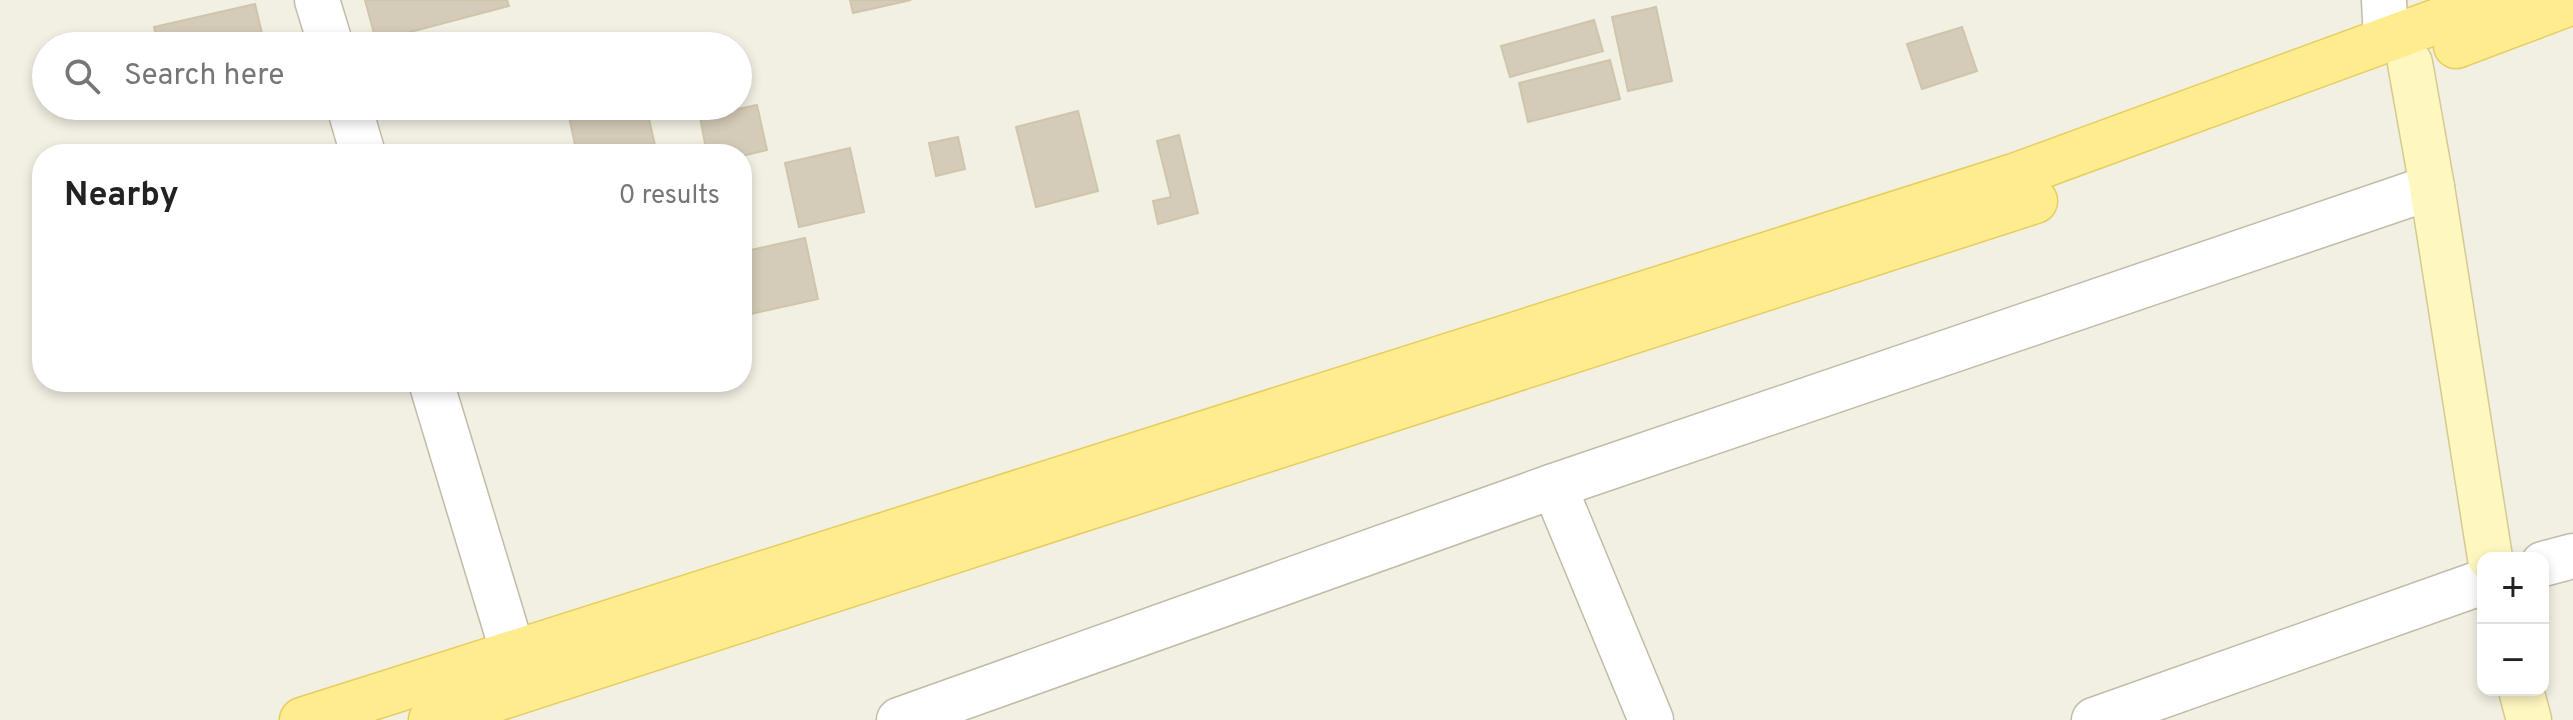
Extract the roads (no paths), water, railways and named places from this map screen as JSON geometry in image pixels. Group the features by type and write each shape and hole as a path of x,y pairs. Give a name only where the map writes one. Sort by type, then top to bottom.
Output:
{"main road":[{"path":"302,720 2014,176 2393,34 2495,0"},
{"path":"431,720 2029,203 2393,34 2573,2"}],"street":[{"path":"317,0 327,32"},
{"path":"2393,34 2432,187 2489,552"},
{"path":"353,120 360,144"},
{"path":"899,720 1554,486 2432,187"},
{"path":"434,392 513,653"},
{"path":"1554,486 1651,720"},
{"path":"2549,562 2573,556"},
{"path":"2094,720 2477,584"},
{"path":"2523,696 2529,720"}]}
